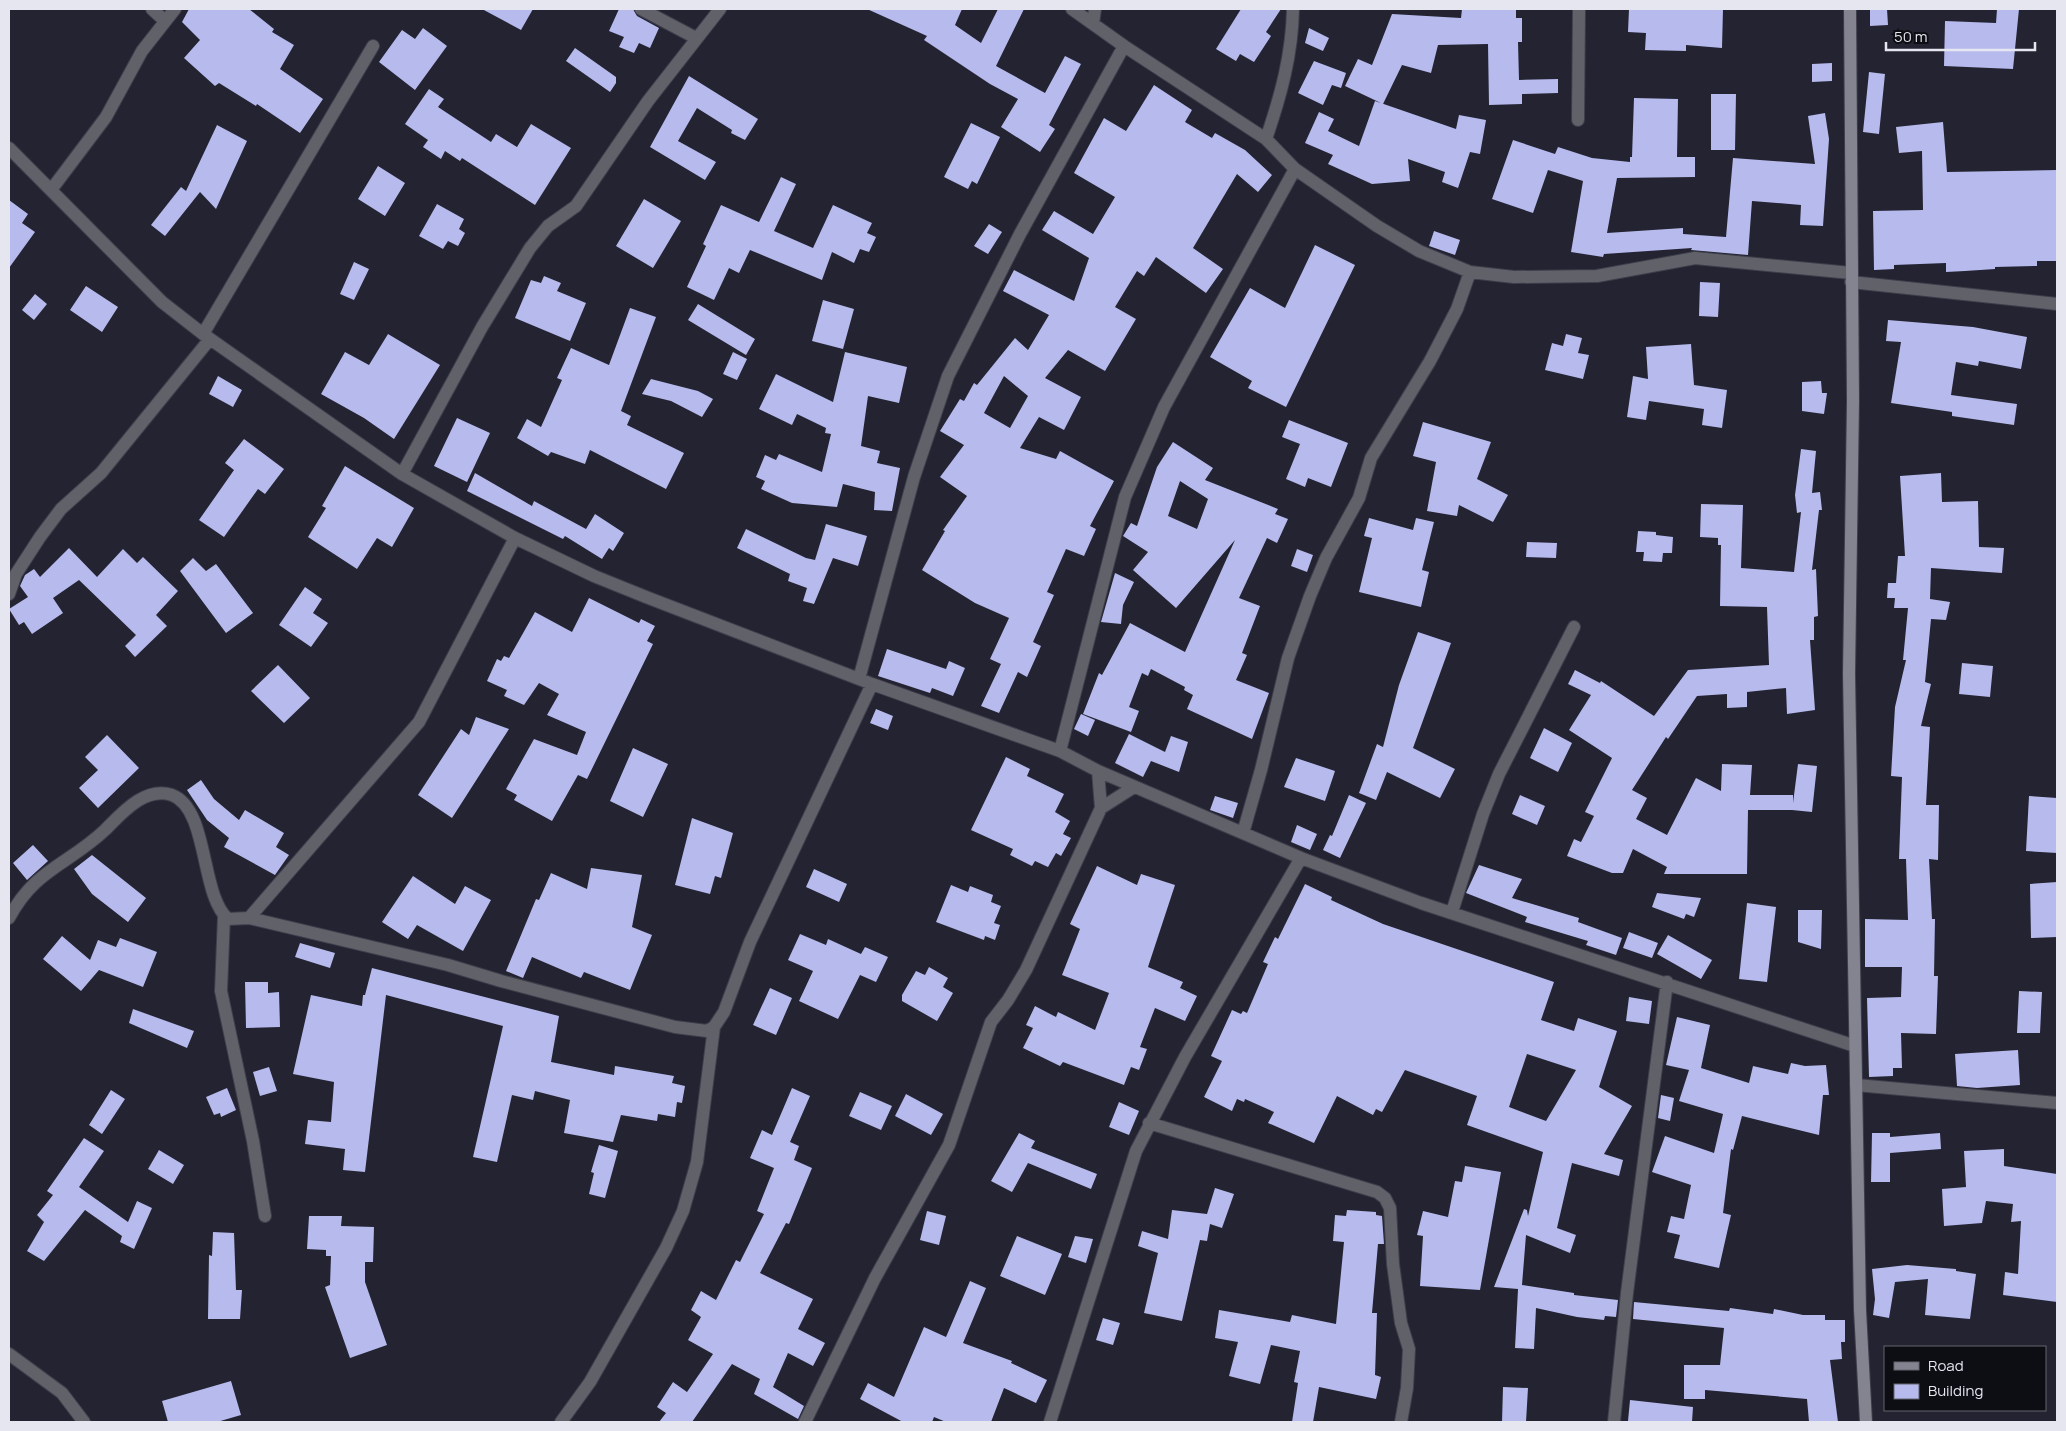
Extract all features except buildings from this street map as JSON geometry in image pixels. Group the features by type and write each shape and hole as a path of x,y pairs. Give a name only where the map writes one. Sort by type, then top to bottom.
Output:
{"street":[{"path":"152,9 165,21"},
{"path":"51,190 106,117 142,51 175,9"},
{"path":"641,9 696,38"},
{"path":"402,474 482,327 530,248 548,226 576,206 648,101 720,9"},
{"path":"1072,9 1124,46 1266,139 1295,169 1377,226 1419,251 1470,272 1514,277 1597,276 1695,258 2057,304"},
{"path":"1094,24 1095,9"},
{"path":"1266,139 1288,67 1292,40 1293,9"},
{"path":"1578,120 1579,9"},
{"path":"1850,9 1853,401 1849,674 1860,1310 1866,1422"},
{"path":"9,594 16,574 61,509 101,473 206,337 372,46"},
{"path":"858,679 914,477 948,376 1020,234 1124,46"},
{"path":"9,148 162,302 206,337 402,474 516,538 594,576 858,679 1060,751 1134,787 1301,858 1452,912 1855,1046"},
{"path":"1060,751 1125,497 1164,407 1295,169"},
{"path":"1243,833 1261,770 1288,658 1310,596 1326,558 1360,498 1371,458 1430,361 1457,309 1470,272"},
{"path":"249,918 419,722 516,538"},
{"path":"1452,912 1483,814 1496,782 1574,627"},
{"path":"561,1422 590,1382 666,1248 683,1211 696,1162 714,1027 724,1012 750,942 872,684"},
{"path":"805,1422 875,1278 949,1145 991,1022 1008,1000 1026,970 1101,808 1098,771"},
{"path":"1101,808 1134,787"},
{"path":"9,918 19,899 43,874 99,835 129,806 142,798 164,793 182,801 198,834 209,878 224,916 221,991 253,1141 264,1216"},
{"path":"1050,1422 1136,1150 1149,1123 1301,858"},
{"path":"224,916 228,919 249,918 448,965 675,1027 707,1031 714,1027"},
{"path":"1614,1422 1627,1293 1667,982"},
{"path":"1856,1085 2057,1103"},
{"path":"1149,1123 1377,1192 1385,1198 1390,1208 1393,1264 1402,1323 1409,1349 1407,1388 1401,1422"},
{"path":"9,1354 62,1393 84,1422"}]}
